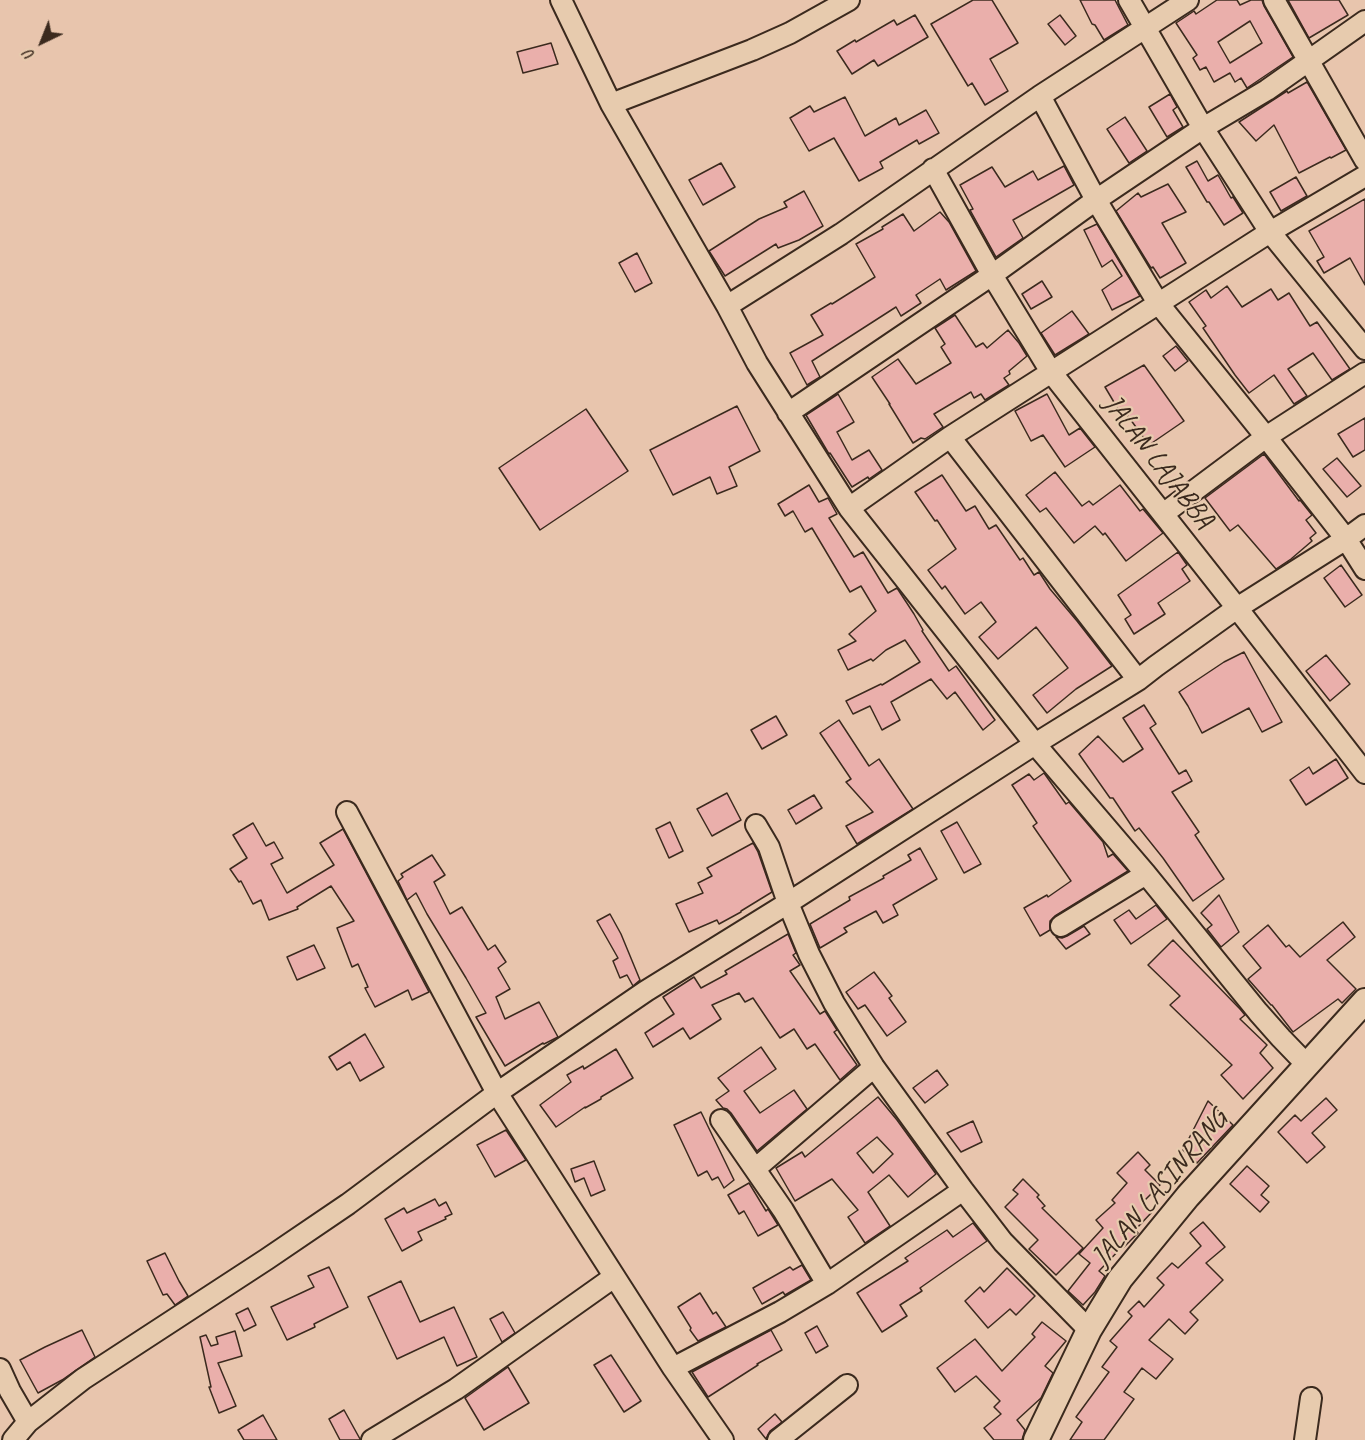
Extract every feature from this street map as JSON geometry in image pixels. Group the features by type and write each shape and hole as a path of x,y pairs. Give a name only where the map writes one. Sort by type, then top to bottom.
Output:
{"street":[{"path":"561,0 611,104 727,306 757,363 849,508 1035,744 1146,874 1258,1012 1307,1065"},
{"path":"611,104 752,50 790,33 849,0"},
{"path":"1129,0 1203,128 1270,232 1365,349"},
{"path":"727,306 841,234 1040,96 1188,0"},
{"path":"1274,0 1365,160"},
{"path":"789,412 992,275 1096,200 1203,128 1268,90 1365,21"},
{"path":"1040,96 1096,200 1158,303 1346,539 1365,569"},
{"name":"JALAN LAJABBA","path":"933,169 992,275 1051,372 1365,773"},
{"path":"849,508 950,437 1158,303 1270,232 1365,176"},
{"path":"1163,514 1266,437 1365,373"},
{"path":"950,437 1138,680"},
{"path":"13,1440 28,1422 83,1379 348,1204 497,1093 646,991 1138,680 1237,608 1365,525"},
{"path":"346,812 497,1093 673,1368 723,1440"},
{"path":"756,825 769,847 788,903 809,954 834,1003 874,1067 1003,1242 1089,1330"},
{"path":"1061,926 1146,874"},
{"name":"JALAN LASINRANG","path":"1036,1440 1089,1330 1120,1279 1188,1196 1365,1001"},
{"path":"755,1169 874,1067"},
{"path":"721,1120 783,1210 827,1284"},
{"path":"673,1368 780,1312 827,1284 963,1190"},
{"path":"372,1440 456,1389 614,1277"},
{"path":"0,1369 28,1422"},
{"path":"778,1440 847,1385"},
{"path":"1305,1440 1311,1398"}],"building":[{"path":"973,0 992,0 1018,43 990,59 1008,91 985,105 972,83 968,86 931,24"},
{"path":"1080,0 1115,0 1128,25 1104,40 1092,24"},
{"path":"1217,0 1237,0 1240,5 1251,0 1262,0 1293,57 1247,88 1241,78 1235,82 1230,73 1214,82 1206,67 1200,70 1193,58 1197,55 1176,23 1194,11 1196,14","holes":["1250,21 1262,43 1230,63 1218,42"]},
{"path":"1288,0 1339,0 1348,15 1309,38"},
{"path":"915,15 928,37 878,66 874,60 852,74 837,51 894,20 897,25"},
{"path":"1060,15 1076,36 1065,45 1048,24"},
{"path":"551,43 558,64 523,73 517,52"},
{"path":"1307,82 1346,150 1299,173 1274,125 1256,141 1239,122 1287,91 1288,93"},
{"path":"1170,94 1177,107 1173,110 1183,127 1167,137 1149,107"},
{"path":"845,97 865,136 896,118 899,125 926,110 939,133 919,144 917,140 880,162 883,168 859,181 834,138 809,151 790,118 810,106 814,112"},
{"path":"1125,117 1147,151 1129,163 1107,129"},
{"path":"1197,161 1208,181 1218,175 1243,213 1224,225 1186,167"},
{"path":"721,163 735,187 703,205 689,180"},
{"path":"1064,166 1074,185 1013,220 1023,238 996,257 970,210 973,209 960,185 992,167 1005,187 1033,171 1038,180"},
{"path":"1296,177 1307,196 1281,211 1270,192"},
{"path":"1168,184 1186,212 1162,223 1186,263 1160,278 1153,267 1151,268 1116,211 1138,193 1141,197"},
{"path":"804,191 823,226 799,240 778,248 776,244 725,276 709,251 759,219 787,207 784,202"},
{"path":"1365,199 1365,285 1350,258 1324,273 1317,261 1324,257 1309,231"},
{"path":"940,212 949,222 976,271 946,290 940,279 916,295 921,303 901,316 896,307 812,361 820,377 807,385 790,353 823,335 811,315 875,277 856,244 883,229 882,227 903,214 914,231"},
{"path":"1097,224 1140,296 1112,310 1102,290 1122,276 1112,260 1102,267 1084,230"},
{"path":"637,253 652,283 635,292 619,263"},
{"path":"1042,281 1052,297 1031,309 1022,294"},
{"path":"1227,286 1242,307 1271,289 1278,300 1289,293 1310,326 1317,322 1350,369 1332,380 1313,353 1288,369 1307,396 1294,404 1274,375 1249,393 1203,328 1206,326 1189,302 1206,290 1211,298"},
{"path":"1072,311 1089,334 1055,355 1041,333"},
{"path":"955,315 976,347 983,343 987,348 1008,330 1027,356 1004,378 1009,385 985,400 981,394 974,398 971,392 934,414 943,427 925,439 921,438 913,443 872,377 898,359 916,384 951,363 941,347 945,344 935,328"},
{"path":"1176,346 1188,361 1175,371 1163,356"},
{"path":"1144,365 1184,421 1149,445 1125,412 1121,414 1105,387"},
{"path":"838,394 854,422 837,432 852,460 869,450 882,470 852,487 806,415"},
{"path":"1047,394 1069,435 1080,428 1095,447 1065,467 1043,435 1031,441 1015,411"},
{"path":"737,406 760,451 729,467 737,486 717,494 710,477 673,495 650,450"},
{"path":"586,409 628,471 540,530 499,468"},
{"path":"1365,418 1365,450 1353,457 1338,434"},
{"path":"1264,454 1312,515 1306,520 1316,533 1310,538 1312,541 1276,569 1238,525 1230,531 1205,498"},
{"path":"1337,458 1361,486 1347,497 1323,469"},
{"path":"1055,472 1082,506 1089,501 1093,505 1120,485 1140,511 1143,509 1163,533 1126,561 1105,533 1103,535 1095,526 1074,543 1046,508 1040,512 1026,495"},
{"path":"942,475 966,511 975,506 989,529 996,525 1020,560 1023,558 1034,575 1039,572 1112,666 1076,689 1047,713 1033,695 1068,668 1036,627 998,659 979,637 996,622 981,602 965,614 945,586 942,589 928,570 956,549 915,492"},
{"path":"809,485 819,502 828,498 837,514 829,518 854,557 863,552 888,593 897,588 949,671 956,666 995,720 983,730 955,692 947,699 931,679 891,702 900,720 882,730 870,706 853,714 846,701 882,685 920,662 905,640 886,650 873,661 871,659 848,670 838,650 856,641 849,634 876,611 861,586 850,592 812,528 805,532 793,511 785,516 778,504"},
{"path":"1178,552 1187,565 1182,569 1190,581 1158,603 1165,614 1134,634 1125,619 1131,615 1118,595"},
{"path":"1341,565 1362,595 1345,607 1324,578"},
{"path":"1244,652 1282,722 1262,732 1249,708 1202,733 1179,692 1224,662"},
{"path":"1326,655 1350,684 1330,701 1306,671"},
{"path":"1144,705 1156,724 1150,728 1179,774 1186,770 1192,781 1172,792 1199,832 1195,835 1224,879 1193,901 1139,828 1135,831 1079,754 1098,736 1123,762 1143,749 1123,718"},
{"path":"776,716 787,735 762,749 751,730"},
{"path":"839,720 869,766 879,759 913,809 857,844 846,826 873,812 846,782 851,779 820,733"},
{"path":"1336,759 1348,778 1306,805 1290,780 1309,767 1313,774"},
{"path":"1044,773 1066,804 1069,802 1103,842 1108,857 1113,854 1128,871 1055,916 1050,921 1050,930 1040,936 1024,908 1047,895 1048,897 1071,881 1033,826 1037,823 1012,785 1029,774 1034,780"},
{"path":"727,793 741,820 712,836 697,809"},
{"path":"814,795 822,808 796,824 788,810"},
{"path":"670,822 683,851 669,858 656,829"},
{"path":"957,822 981,864 964,873 941,831"},
{"path":"253,823 266,846 274,842 283,858 271,864 287,893 334,865 320,843 343,829 429,992 412,1000 408,990 375,1007 365,988 368,987 358,964 352,967 337,928 354,921 331,886 297,907 298,909 269,920 261,900 253,904 241,881 239,882 230,869 247,858 233,835"},
{"path":"753,843 772,892 719,924 717,920 689,932 676,904 703,893 698,883 712,876 707,868"},
{"path":"920,848 937,879 893,905 898,915 883,923 876,911 844,928 847,932 820,948 810,924 850,900 849,897 911,860 908,855"},
{"path":"432,855 445,875 434,882 450,914 462,907 488,950 495,945 506,962 498,968 510,989 496,997 505,1019 539,1002 558,1037 543,1043 505,1066 476,1017 486,1013 466,978 416,893 407,900 398,881 403,877 401,874"},
{"path":"1219,895 1239,932 1221,947 1207,929 1212,925 1201,913"},
{"path":"1156,905 1167,919 1131,944 1114,920 1129,910 1136,919"},
{"path":"610,914 640,980 633,986 627,975 620,978 613,961 618,958 597,921"},
{"path":"1343,922 1355,937 1327,960 1356,989 1342,1003 1338,999 1293,1032 1248,979 1261,968 1243,946 1268,925 1286,947 1289,945 1300,957"},
{"path":"1084,926 1090,934 1066,949 1056,937 1062,938"},
{"path":"788,934 796,953 793,955 800,965 790,971 820,1014 825,1011 837,1030 834,1032 857,1065 840,1080 815,1044 807,1049 794,1029 780,1038 753,998 745,1002 739,993 712,1005 721,1019 690,1039 683,1028 653,1047 645,1033 674,1014 663,997 694,977 701,988 727,974 725,971"},
{"path":"1173,940 1240,1009 1245,1015 1240,1019 1267,1045 1260,1053 1273,1068 1243,1099 1221,1075 1232,1065 1170,1005 1180,996 1148,965"},
{"path":"314,945 325,968 297,980 287,957"},
{"path":"874,972 892,996 889,998 906,1022 887,1036 865,1005 858,1009 846,992"},
{"path":"365,1034 384,1067 360,1081 350,1062 337,1070 329,1057"},
{"path":"761,1047 776,1069 744,1091 760,1113 794,1090 807,1109 757,1151 731,1113 716,1100 729,1091 718,1078"},
{"path":"616,1049 633,1078 556,1127 540,1105 571,1082 567,1075 583,1066 584,1069"},
{"path":"937,1070 948,1085 925,1103 913,1088"},
{"path":"878,1097 936,1174 908,1197 889,1175 868,1192 890,1226 865,1243 848,1217 858,1210 832,1179 795,1201 776,1168 802,1152 805,1157","holes":["877,1137 893,1154 873,1173 857,1153"]},
{"path":"1326,1098 1337,1110 1312,1133 1325,1147 1307,1163 1278,1132 1295,1115 1301,1121"},
{"path":"1208,1101 1233,1125 1197,1163 1183,1150"},
{"path":"701,1112 734,1180 724,1188 718,1177 712,1180 707,1171 698,1176 674,1125"},
{"path":"973,1121 982,1142 961,1152 947,1133"},
{"path":"506,1130 526,1160 495,1177 477,1145"},
{"path":"1138,1152 1150,1165 1145,1170 1160,1185 1142,1203 1152,1212 1135,1230 1138,1233 1099,1271 1105,1276 1083,1305 1068,1291 1090,1263 1079,1254 1103,1228 1096,1220 1115,1203 1112,1200 1127,1183 1117,1173"},
{"path":"594,1161 605,1190 591,1196 584,1178 575,1182 571,1169"},
{"path":"1247,1166 1269,1186 1261,1195 1269,1202 1260,1212 1230,1184"},
{"path":"1023,1179 1039,1195 1037,1197 1045,1206 1042,1208 1083,1248 1056,1275 1029,1249 1038,1240 1005,1207 1018,1194 1013,1190"},
{"path":"749,1183 766,1211 768,1209 778,1225 758,1236 744,1211 739,1214 728,1195"},
{"path":"435,1199 439,1206 446,1202 452,1214 418,1232 422,1240 402,1251 385,1219 404,1208 407,1213"},
{"path":"1203,1222 1225,1247 1206,1263 1223,1280 1190,1312 1198,1320 1185,1334 1169,1319 1149,1340 1173,1359 1156,1379 1142,1368 1124,1392 1134,1399 1104,1440 1070,1440 1082,1422 1076,1417 1109,1372 1102,1367 1117,1347 1110,1341 1132,1316 1128,1312 1139,1301 1144,1307 1164,1285 1157,1278 1172,1263 1178,1268 1201,1246 1190,1233"},
{"path":"973,1223 987,1241 920,1288 922,1291 900,1305 907,1316 882,1332 857,1293 908,1261 905,1258 947,1230 953,1237"},
{"path":"165,1253 188,1296 175,1305 167,1294 163,1295 147,1261"},
{"path":"802,1265 811,1280 785,1295 783,1292 762,1304 753,1288 790,1267 793,1270"},
{"path":"329,1267 348,1307 314,1324 315,1327 287,1340 271,1307 314,1287 308,1276"},
{"path":"1007,1268 1035,1296 1016,1315 1010,1309 988,1328 965,1301 980,1287 984,1292"},
{"path":"401,1281 420,1322 454,1307 477,1357 457,1366 444,1337 397,1359 368,1297"},
{"path":"700,1293 713,1314 716,1312 726,1327 698,1341 678,1307"},
{"path":"248,1308 256,1325 244,1331 236,1314"},
{"path":"503,1312 515,1333 502,1342 490,1319"},
{"path":"1042,1322 1066,1341 1045,1366 1053,1373 1041,1398 1017,1420 1025,1430 1022,1440 994,1440 984,1428 1001,1414 994,1407 1000,1401 976,1376 955,1392 937,1368 975,1339 1002,1371 1035,1337 1032,1334"},
{"path":"817,1326 828,1346 816,1353 805,1333"},
{"path":"82,1330 95,1357 62,1380 38,1393 20,1360"},
{"path":"771,1330 782,1350 708,1397 692,1372"},
{"path":"235,1331 242,1356 218,1363 236,1406 219,1413 209,1387 211,1387 200,1337 206,1335 211,1346 218,1344 216,1337"},
{"path":"611,1355 641,1401 624,1412 594,1365"},
{"path":"508,1367 529,1403 484,1430 465,1398"},
{"path":"344,1410 360,1440 340,1440 329,1419"},
{"path":"775,1414 782,1422 770,1431 766,1439 758,1429"},
{"path":"263,1415 277,1440 244,1440 238,1430"}]}
